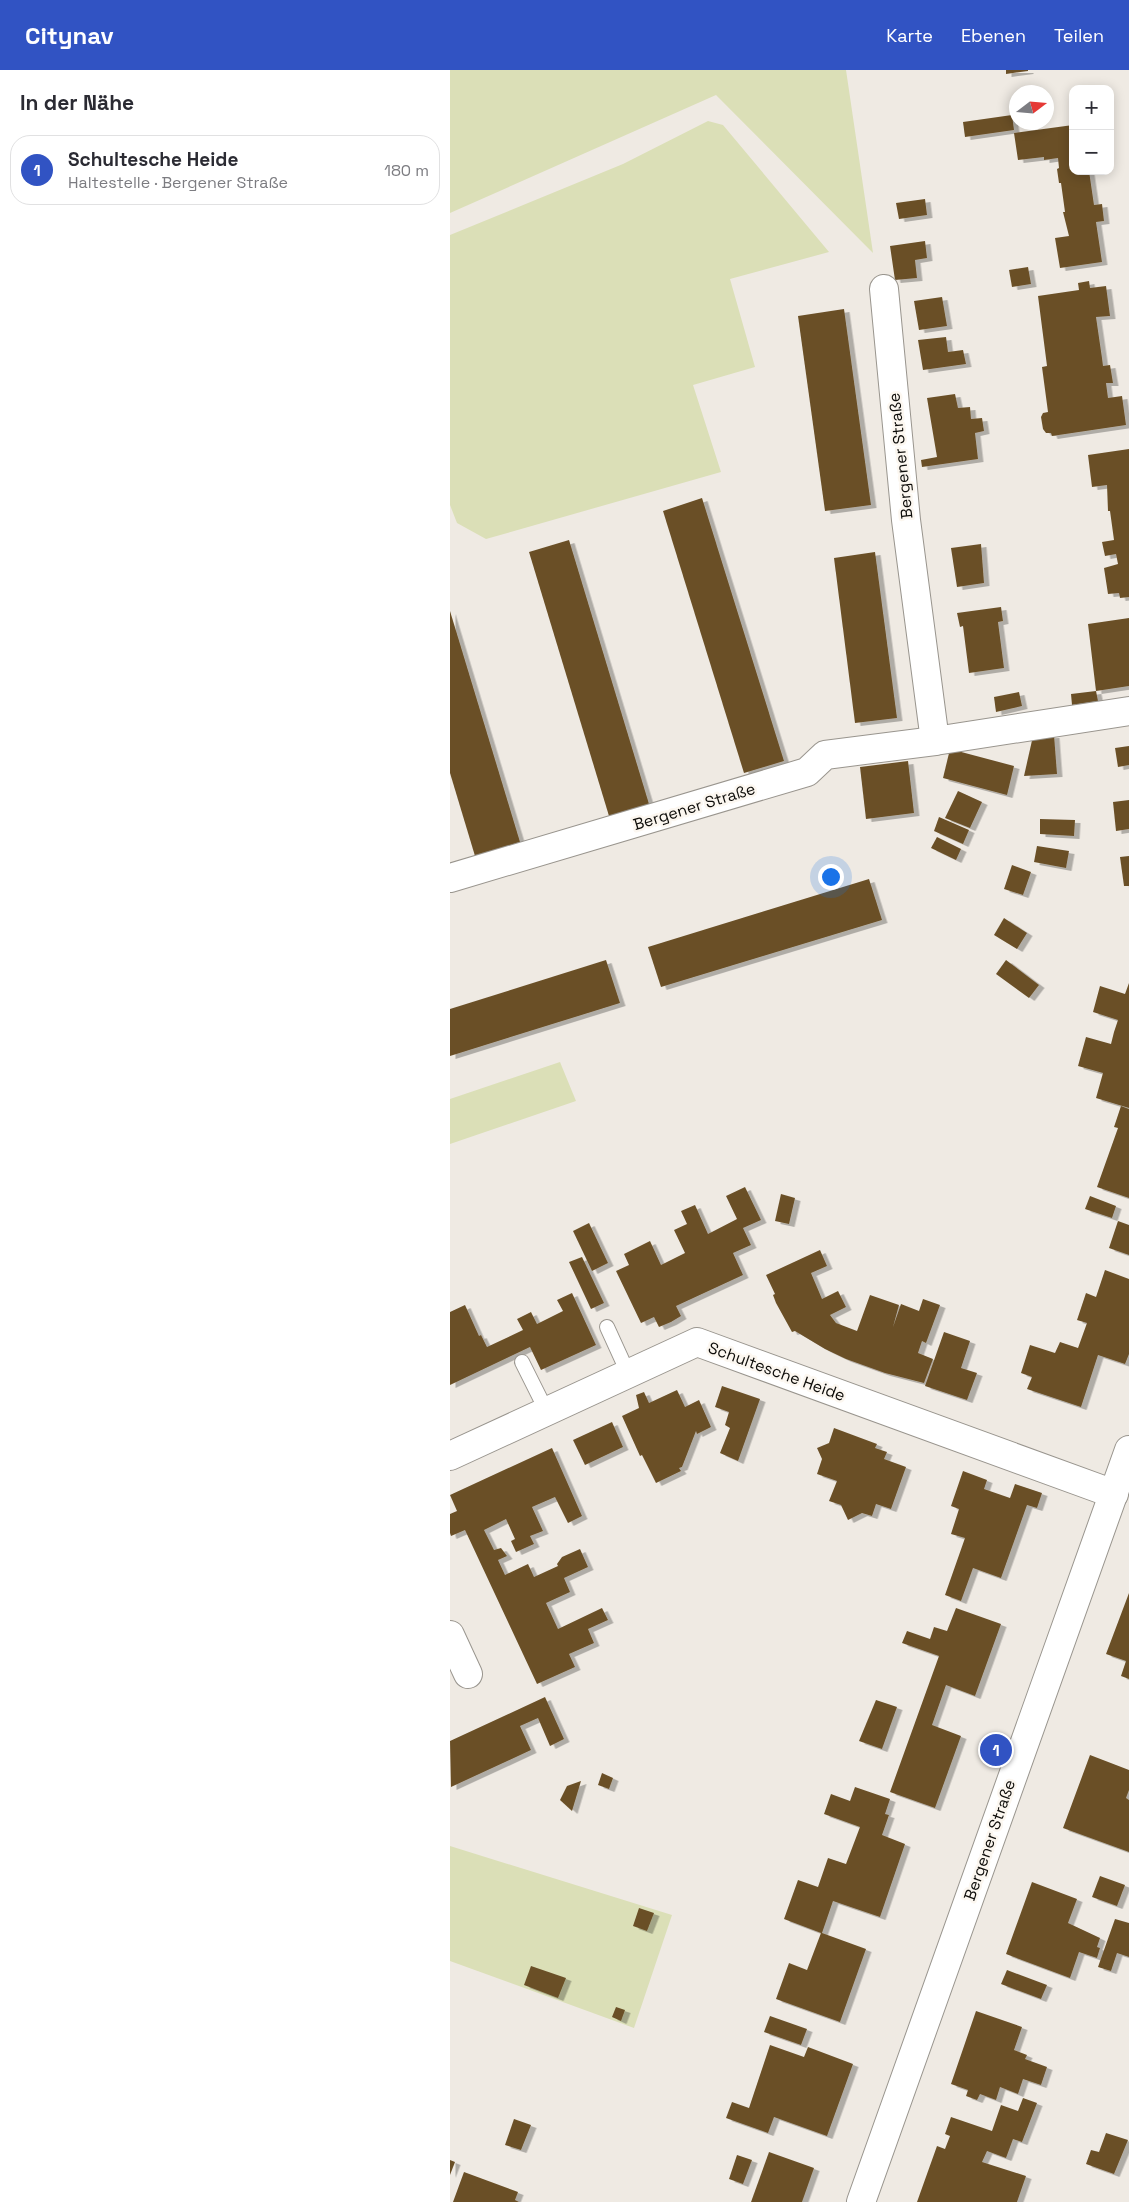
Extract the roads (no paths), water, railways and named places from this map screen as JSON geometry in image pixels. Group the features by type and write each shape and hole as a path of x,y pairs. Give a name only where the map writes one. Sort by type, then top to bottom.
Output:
{"street":[{"name":"Bergener Straße","path":"884,289 906,520 935,741"},
{"name":"Bergener Straße","path":"450,878 807,772 825,755 935,741 1129,711"},
{"name":"Schultesche Heide","path":"450,1456 546,1410 697,1342 1114,1494"},
{"name":"Bergener Straße","path":"861,2202 1129,1450"},
{"path":"450,1635 468,1674"}],"lane":[{"path":"607,1327 628,1373"},
{"path":"522,1362 546,1410"}],"place":[{"name":"Schultesche Heide","path":"996,1750"}]}
